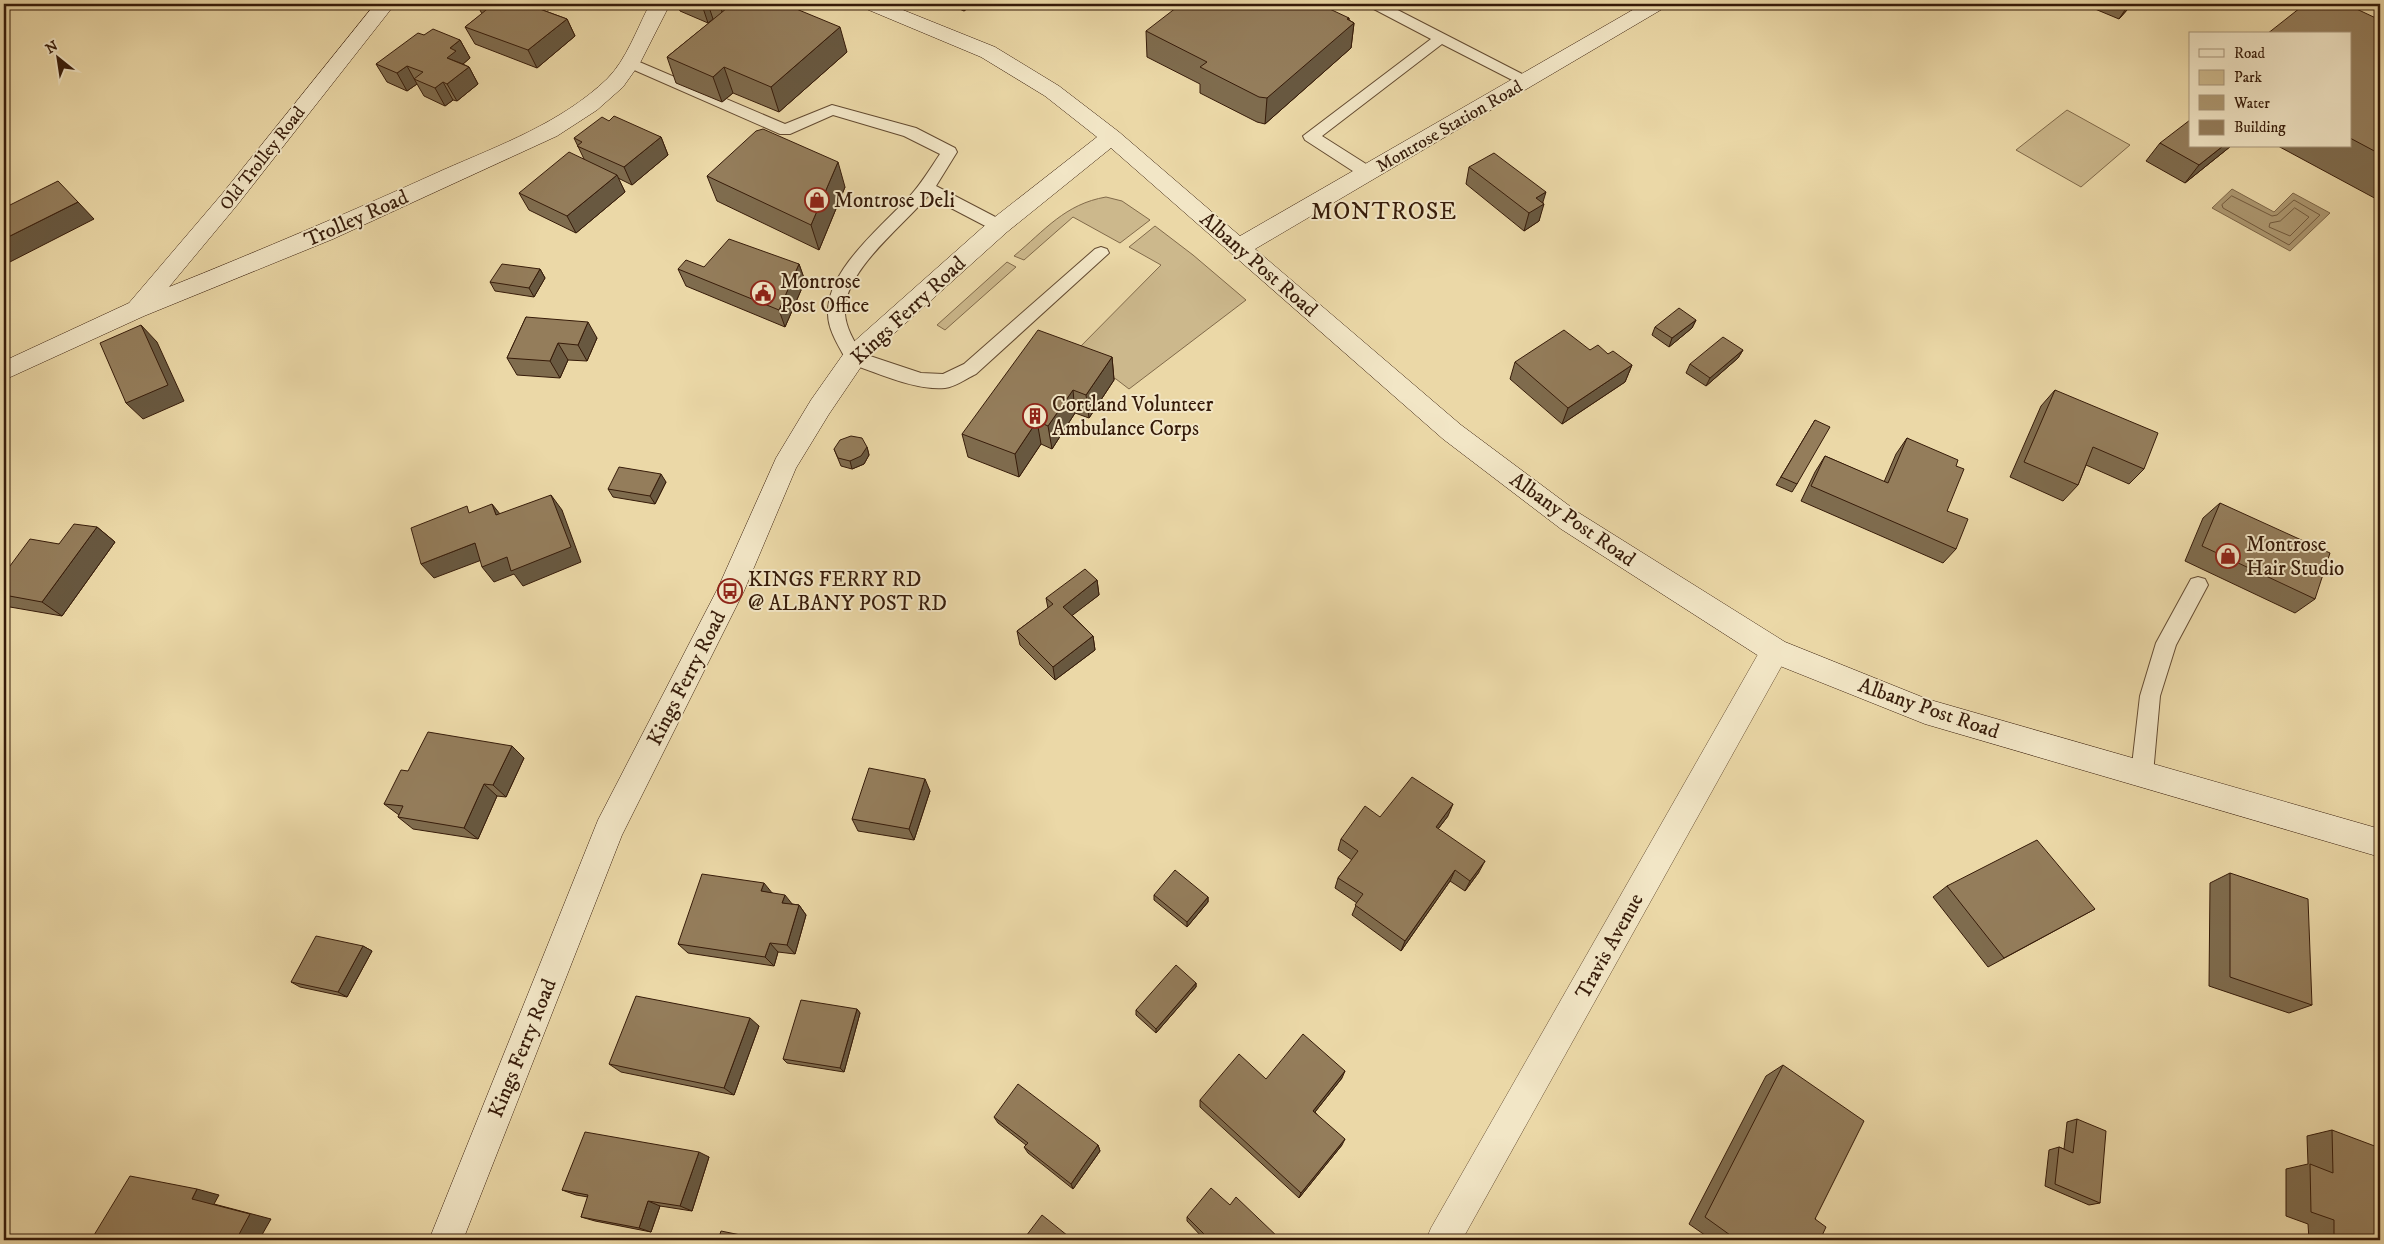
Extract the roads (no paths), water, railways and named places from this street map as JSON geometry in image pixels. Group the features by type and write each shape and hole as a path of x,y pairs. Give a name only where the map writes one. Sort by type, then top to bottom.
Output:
{"street":[{"name":"Old Trolley Road","path":"136,310 230,199 385,4"},
{"name":"Trolley Road","path":"4,371 136,310 325,233 549,131 590,105 616,82 630,63 660,4"},
{"name":"Albany Post Road","path":"871,4 988,52 1052,91 1112,137 1460,438 1570,521 1775,651 1925,711 2380,843"},
{"name":"Montrose Station Road","path":"1240,247 1658,4"},
{"name":"Kings Ferry Road","path":"446,1240 609,830 730,591 785,465 820,407 858,352 999,226 1112,137"},
{"name":"Travis Avenue","path":"1443,1240 1775,651"}],"lane":[{"path":"1375,4 1525,81"},
{"path":"1368,173 1311,136 1441,38"},
{"path":"630,63 785,130 832,110 910,132 948,152 926,188 858,262 841,292 837,301 838,324 854,358 922,380 945,381 970,369 1101,253"},
{"path":"926,188 999,226"},
{"path":"2142,774 2150,696 2166,643 2198,585"}],"water":[{"path":"2232,189 2274,212 2293,193 2330,213 2290,251 2212,208"}],"place":[{"name":"Montrose Deli","path":"817,200"},
{"name":"Montrose Post Office","path":"763,293"},
{"name":"Cortland Volunteer Ambulance Corps","path":"1035,416"},
{"name":"Montrose Hair Studio","path":"2228,556"},
{"name":"KINGS FERRY RD @ ALBANY POST RD","path":"730,591"}],"district":[{"name":"MONTROSE","path":"1384,211"}]}
